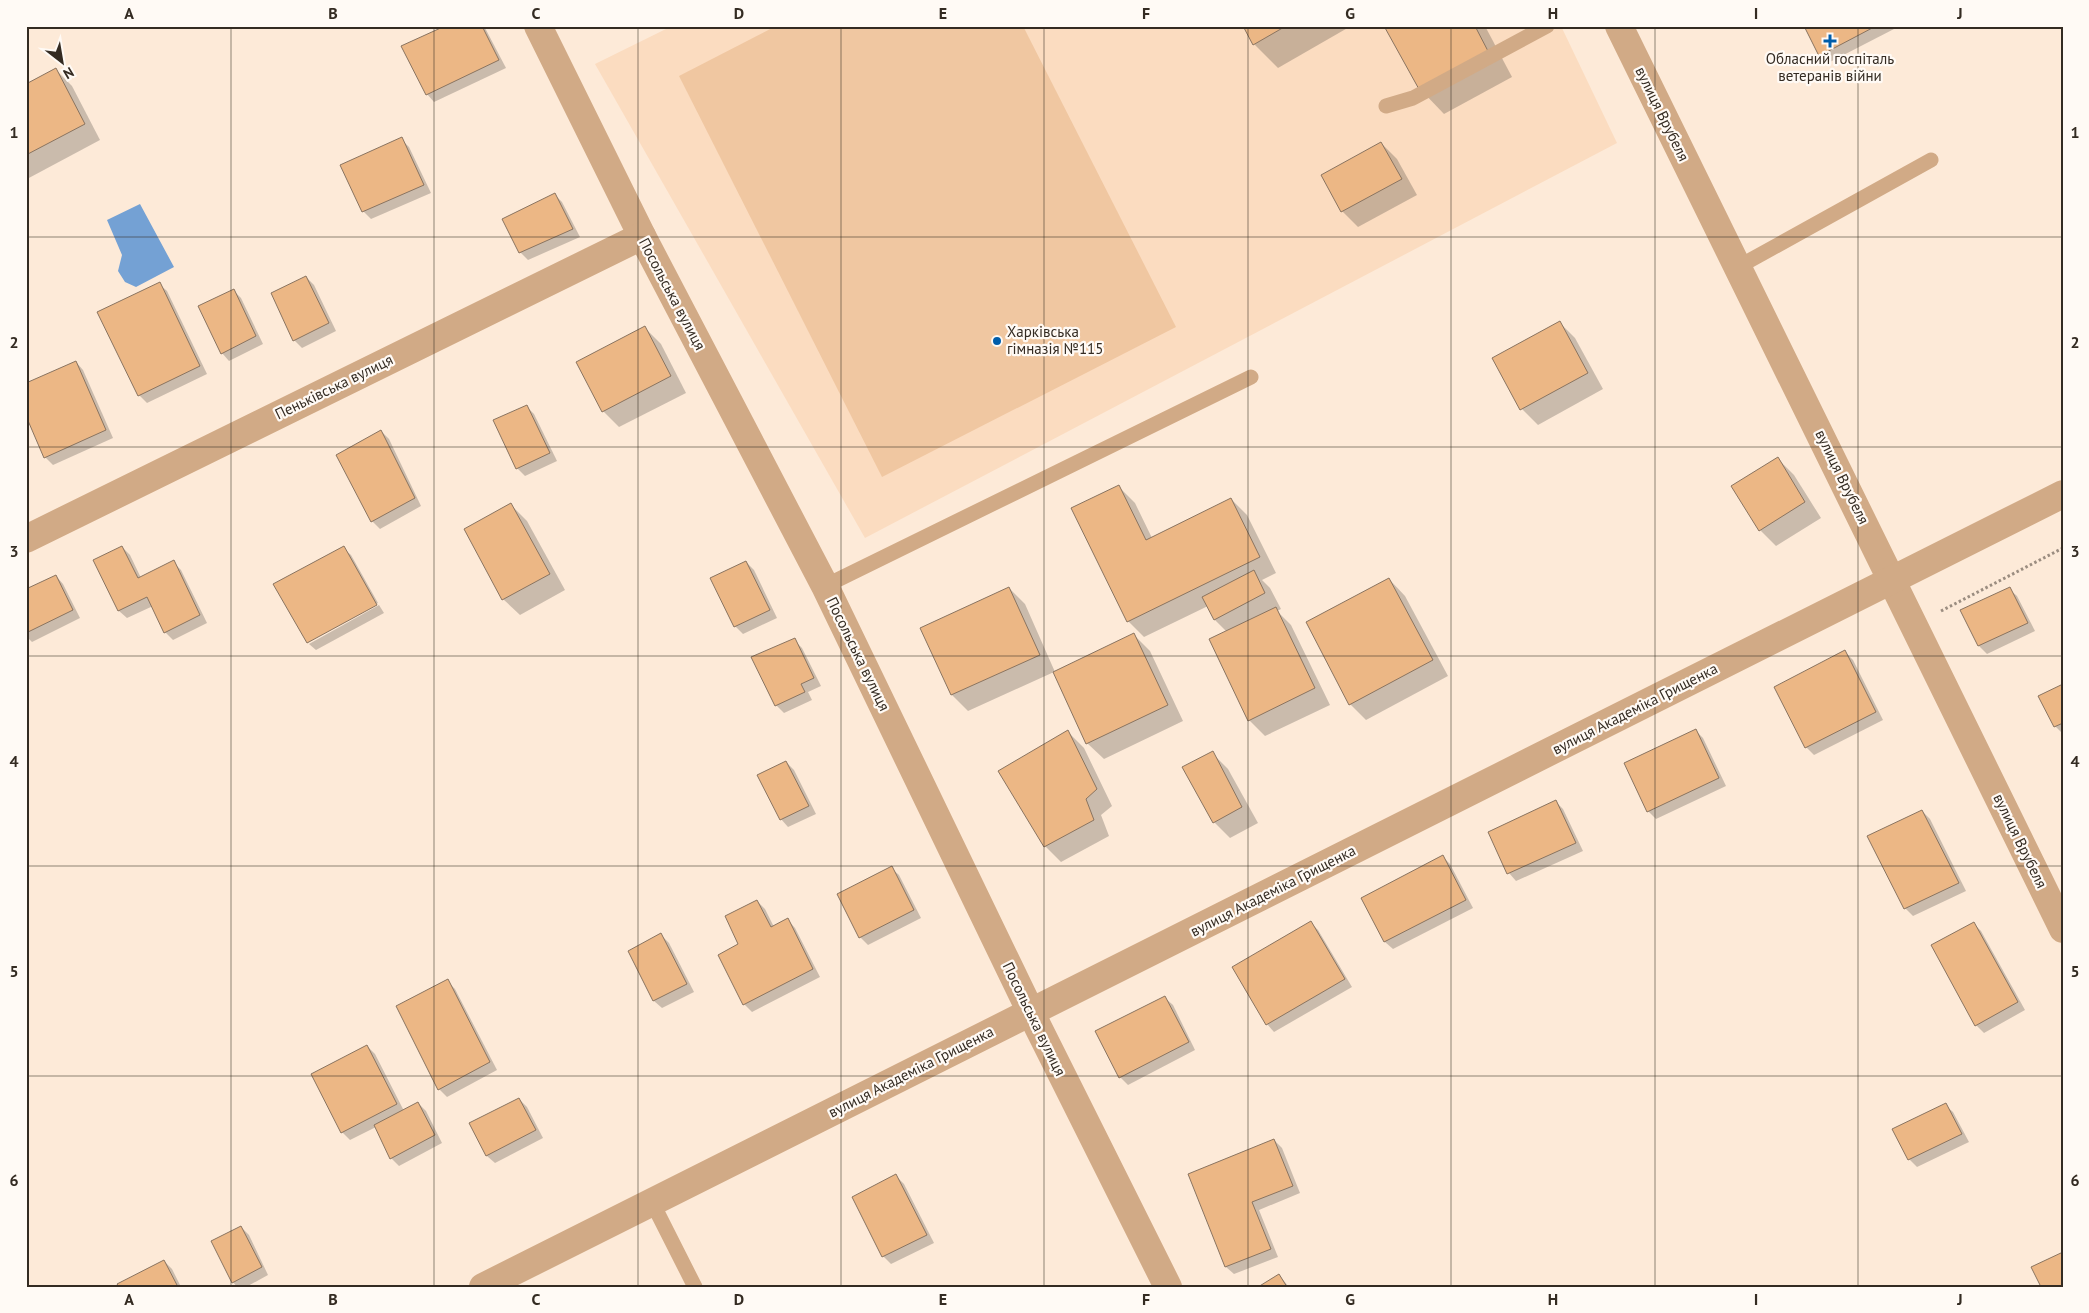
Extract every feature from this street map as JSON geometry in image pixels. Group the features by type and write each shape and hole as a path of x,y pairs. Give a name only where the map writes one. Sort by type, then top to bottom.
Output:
{"street":[{"name":"Посольська вулиця","path":"538,26 642,236 824,586 1031,1012 1168,1287"},
{"name":"вулиця Врубеля","path":"1619,26 2063,929"},
{"name":"Пеньківська вулиця","path":"26,539 642,236"},
{"name":"вулиця Академіка Грищенка","path":"484,1287 2063,494"}],"lane":[{"path":"1386,106 1413,98 1547,26"},
{"path":"1738,266 1931,160"},
{"path":"824,586 1251,377"},
{"path":"652,1202 691,1284"}],"path":[{"path":"1914,624 2063,548"}],"shaded area":[{"name":"Харківська гімназія №115","path":"672,26 1561,26 1617,143 865,538 595,64"},
{"path":"776,26 1023,26 1176,327 882,477 679,76"}],"water":[{"path":"140,204 174,267 136,287 125,282 118,271 122,255 107,220"}],"building":[{"path":"445,26 482,26 499,60 426,95 401,46"},
{"path":"1243,26 1286,26 1253,45"},
{"path":"1384,26 1475,26 1489,53 1420,91"},
{"name":"Обласний госпіталь ветеранів війни","path":"1804,26 1876,26 1819,56"},
{"path":"56,68 85,124 26,155 26,84"},
{"path":"402,137 424,185 362,212 340,165"},
{"path":"1381,142 1402,179 1341,212 1321,175"},
{"path":"555,193 573,229 519,253 502,219"},
{"path":"306,276 329,323 293,341 271,293"},
{"path":"160,282 200,366 138,396 97,312"},
{"path":"234,289 256,336 221,354 198,306"},
{"path":"1560,321 1588,373 1520,410 1492,358"},
{"path":"645,326 671,376 602,412 576,362"},
{"path":"76,361 106,430 44,458 26,416 26,383"},
{"path":"527,405 550,453 516,469 493,420"},
{"path":"381,430 415,498 371,522 336,455"},
{"path":"1778,457 1805,502 1759,531 1731,486"},
{"path":"1119,485 1146,540 1231,498 1260,557 1127,622 1071,508"},
{"path":"511,503 550,574 502,600 464,529"},
{"path":"122,546 138,578 174,560 200,615 164,633 147,597 118,611 93,560"},
{"path":"344,546 377,605 307,643 273,584"},
{"path":"746,561 770,610 734,627 710,578"},
{"path":"1254,570 1265,593 1214,620 1202,597"},
{"path":"56,575 73,610 26,633 26,589"},
{"path":"1389,578 1433,660 1349,705 1306,622"},
{"path":"1009,587 1040,655 951,695 920,628"},
{"path":"2010,587 2028,623 1978,646 1960,610"},
{"path":"1276,607 1315,688 1248,721 1209,639"},
{"path":"1134,633 1168,705 1086,744 1053,672"},
{"path":"795,638 814,678 801,684 805,692 775,706 751,657"},
{"path":"1845,650 1876,712 1805,748 1774,687"},
{"path":"2063,684 2063,723 2054,727 2038,696"},
{"path":"1696,729 1719,778 1647,812 1624,763"},
{"path":"1068,730 1097,789 1086,799 1094,820 1044,847 998,771"},
{"path":"1213,751 1242,807 1213,823 1182,767"},
{"path":"786,761 809,806 780,820 757,775"},
{"path":"1556,800 1576,843 1507,874 1488,832"},
{"path":"1922,810 1959,883 1904,909 1867,836"},
{"path":"1443,855 1466,900 1384,942 1361,898"},
{"path":"892,866 914,910 859,938 837,894"},
{"path":"757,900 771,927 788,918 813,969 743,1005 718,955 738,944 725,916"},
{"path":"1311,921 1345,979 1266,1025 1232,967"},
{"path":"1974,922 2018,1002 1975,1026 1931,945"},
{"path":"661,933 687,984 653,1001 628,951"},
{"path":"448,979 490,1062 438,1090 396,1006"},
{"path":"1165,996 1189,1042 1119,1078 1095,1031"},
{"path":"367,1045 397,1104 341,1133 311,1074"},
{"path":"519,1098 536,1130 486,1156 469,1123"},
{"path":"418,1102 435,1135 390,1159 374,1125"},
{"path":"1946,1103 1962,1134 1908,1160 1892,1129"},
{"path":"1274,1139 1293,1186 1252,1202 1271,1249 1225,1267 1188,1174"},
{"path":"896,1174 927,1235 882,1257 852,1197"},
{"path":"241,1226 262,1267 232,1283 211,1241"},
{"path":"2063,1252 2063,1287 2041,1287 2031,1267"},
{"path":"164,1260 178,1287 119,1287 117,1284"},
{"path":"1279,1274 1287,1287 1258,1287"}],"place":[{"name":"Обласний госпіталь ветеранів війни","path":"1830,41"},
{"name":"Харківська гімназія №115","path":"997,341"}]}
